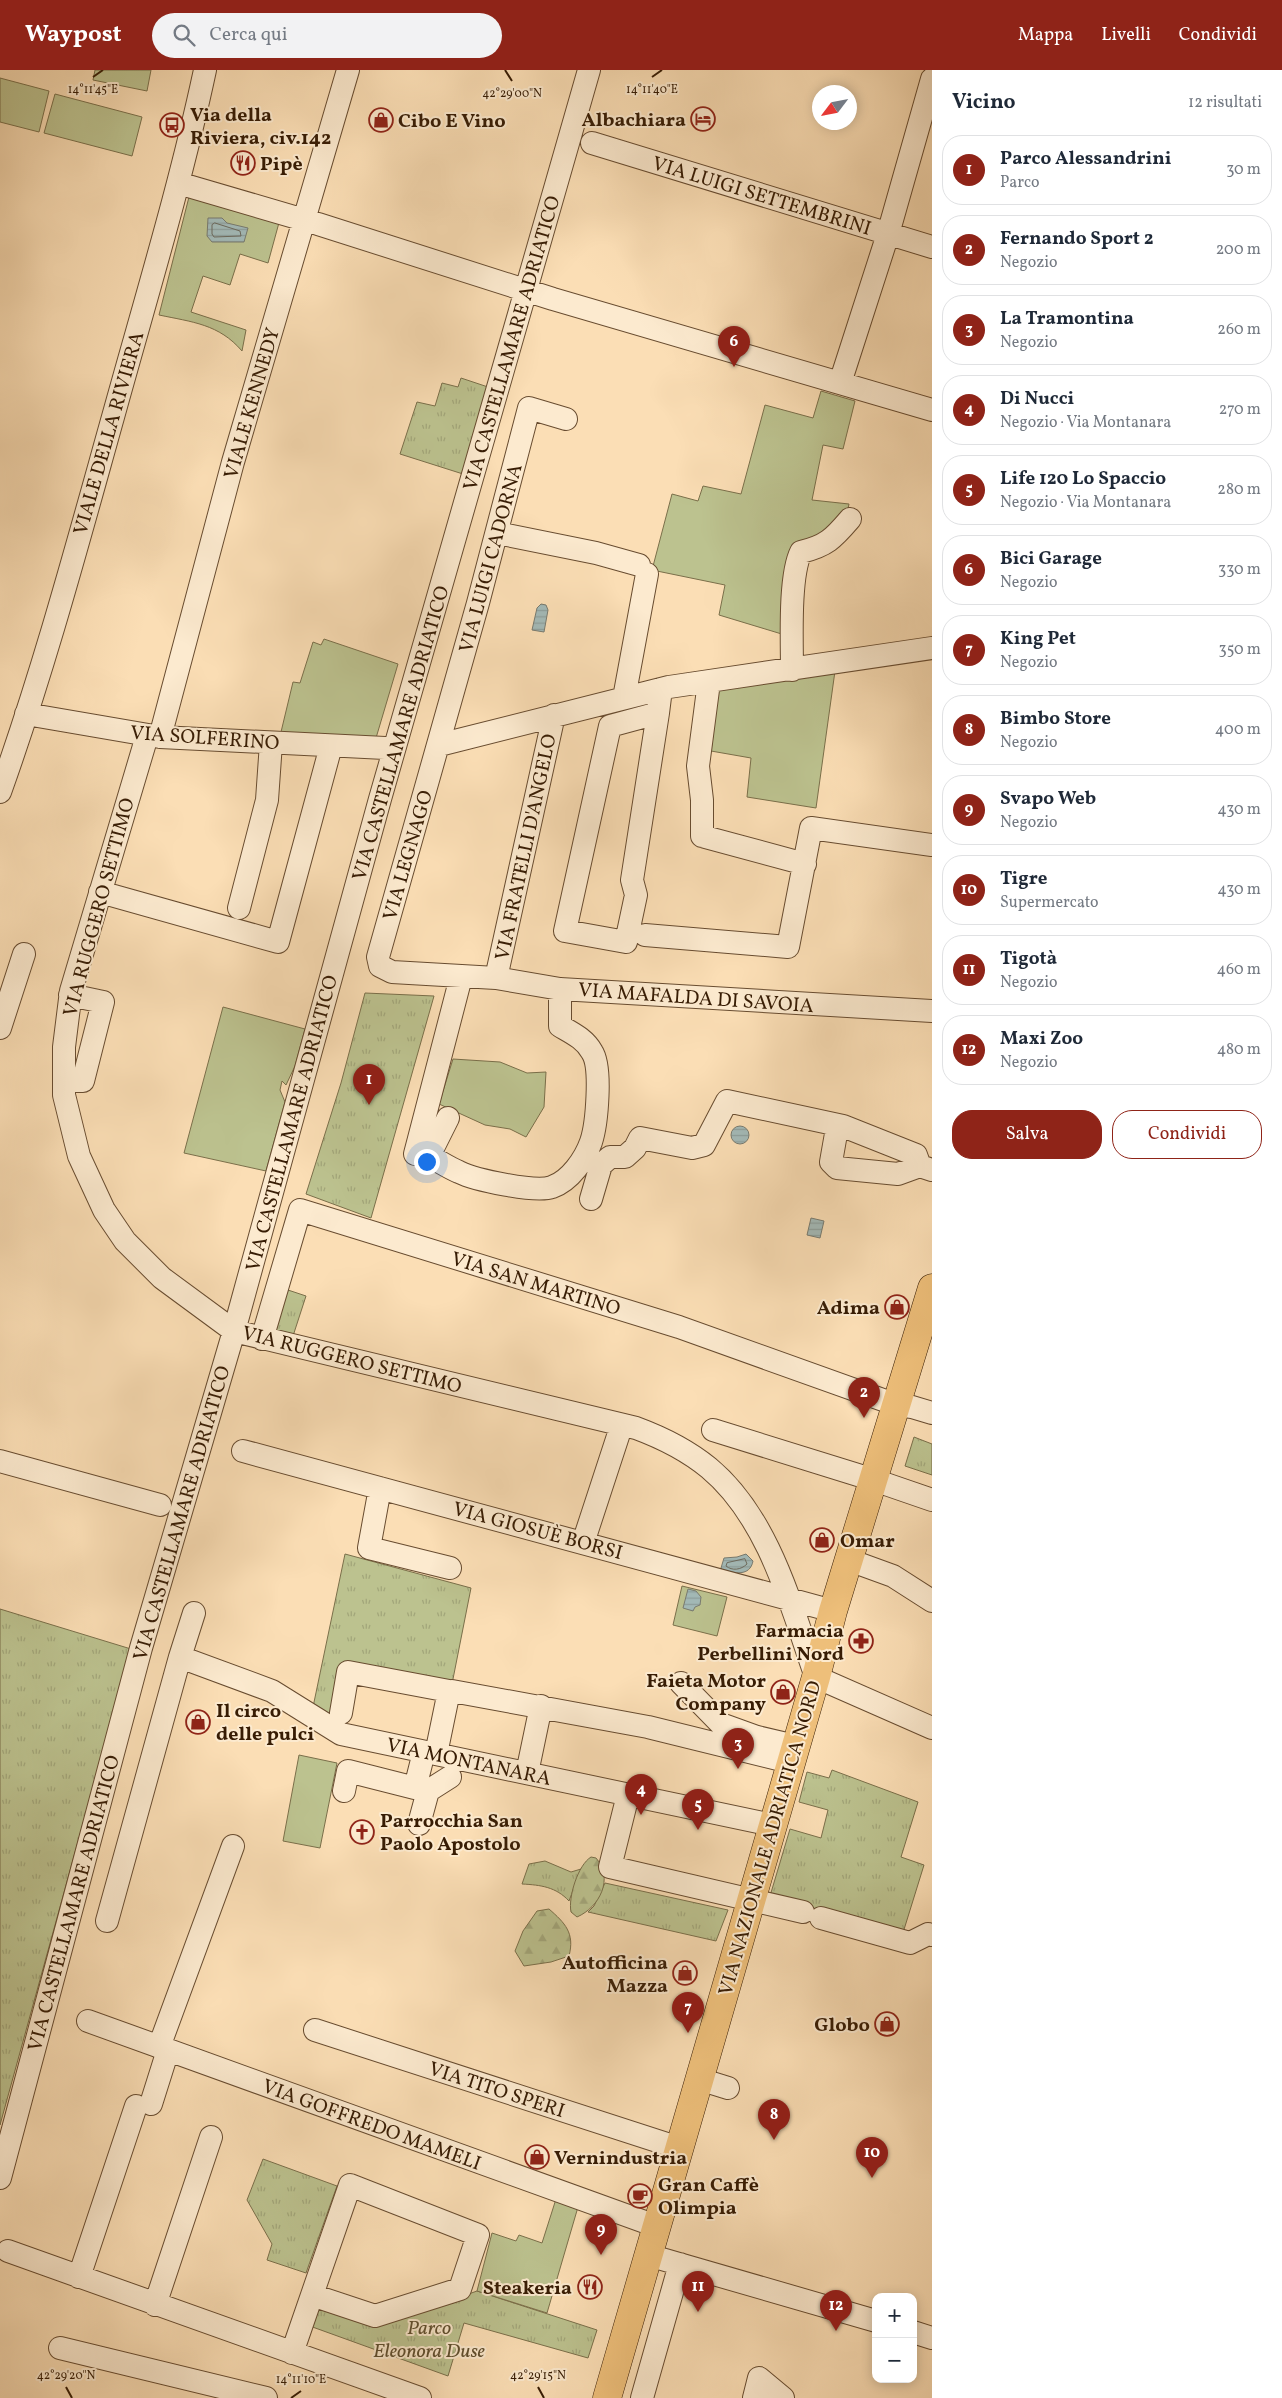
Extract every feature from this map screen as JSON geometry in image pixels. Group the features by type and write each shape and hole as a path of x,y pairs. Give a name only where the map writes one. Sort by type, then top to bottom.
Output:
{"main road":[{"name":"VIA NAZIONALE ADRIATICA NORD","path":"607,2398 699,2079 738,1897 772,1825 816,1677 833,1611 932,1291"}],"street":[{"name":"VIALE DELLA RIVIERA","path":"0,792 7,750 26,714 84,521 178,183 206,70"},
{"name":"VIALE KENNEDY","path":"153,736 348,70"},
{"name":"VIA CASTELLAMARE ADRIATICO","path":"0,2178 141,1648 234,1331 380,799 589,70"},
{"path":"840,383 888,234 932,79"},
{"name":"VIA LUIGI SETTEMBRINI","path":"592,143 932,247"},
{"path":"178,183 932,410"},
{"name":"VIA LUIGI CADORNA","path":"439,745 530,408 566,419"},
{"path":"792,670 792,621 796,562 801,552 820,548 834,538 850,518"},
{"path":"499,527 538,530"},
{"path":"499,527 596,553 643,570 624,698"},
{"path":"439,745 661,689 932,648"},
{"path":"709,682 698,766 704,836 804,864"},
{"path":"658,713 610,726 565,931 626,942 636,895 632,880 658,713 661,689"},
{"name":"VIA SOLFERINO","path":"26,714 153,736 385,748"},
{"name":"VIA FRATELLI D'ANGELO","path":"496,978 554,715"},
{"name":"VIA RUGGERO SETTIMO","path":"153,736 100,892 70,995 66,1019 64,1080 68,1117 79,1156 125,1241 162,1278 234,1331 636,1428 666,1439 709,1468 726,1484 760,1533 788,1598 816,1677"},
{"path":"239,908 267,800 271,743"},
{"name":"VIA LEGNAGO","path":"380,966 378,957 439,745"},
{"path":"100,892 278,942 331,746"},
{"path":"645,935 788,947 811,828 932,845"},
{"path":"0,1028 24,954"},
{"name":"VIA MAFALDA DI SAVOIA","path":"380,966 392,972 496,978 560,989 932,1011"},
{"path":"415,1154 462,977"},
{"path":"448,1118 429,1156 460,1173 532,1189 551,1188 564,1181 579,1163 591,1142 599,1078 593,1052 585,1042 560,1026 560,989"},
{"path":"64,1080 83,1081 103,1002 70,995"},
{"path":"591,1199 601,1165 610,1157 625,1157 635,1148 640,1138 692,1148 704,1145 727,1101 843,1126 916,1155 926,1168 898,1174 837,1168 831,1162 837,1128 843,1126"},
{"name":"VIA SAN MARTINO","path":"262,1339 300,1210 679,1327 897,1406"},
{"path":"897,1406 912,1407 932,1413"},
{"path":"583,1543 620,1430"},
{"path":"714,1430 932,1500"},
{"name":"VIA GIOSUÈ BORSI","path":"243,1451 833,1611"},
{"path":"0,1461 160,1505"},
{"path":"380,1488 369,1548 450,1568"},
{"path":"849,1560 893,1576 932,1601"},
{"path":"107,1921 194,1613"},
{"name":"VIA MONTANARA","path":"180,1658 272,1691 340,1734 772,1825"},
{"path":"341,1713 348,1672 449,1691 430,1753 415,1788 348,1771 344,1792"},
{"path":"816,1677 932,1728"},
{"path":"681,1683 721,1724 793,1754"},
{"path":"452,1691 793,1754"},
{"path":"527,1773 541,1706"},
{"path":"419,1824 428,1791 450,1778"},
{"path":"628,1795 610,1867 812,1915 910,1943 931,1929"},
{"path":"79,2277 144,2105 233,1846"},
{"path":"703,1886 738,1897"},
{"name":"VIA GOFFREDO MAMELI","path":"88,2021 163,2048 652,2241"},
{"name":"VIA TITO SPERI","path":"315,2030 679,2148"},
{"path":"699,2079 728,2088"},
{"path":"155,2304 211,2137"},
{"path":"292,2353 312,2295 350,2185 478,2235 460,2289 375,2316 312,2295"},
{"path":"652,2241 680,2264 784,2292 872,2320"},
{"path":"652,2241 872,2306"},
{"path":"8,2251 420,2398"},
{"path":"642,2398 680,2264"},
{"path":"917,2319 932,2323"},
{"path":"917,2333 932,2338"},
{"path":"68,2350 207,2391 266,2398"},
{"path":"757,2388 783,2398"}],"green space":[{"path":"95,70 151,70 147,91 93,80"},
{"path":"0,78 49,91 39,132 0,122"},
{"path":"55,94 142,117 132,156 44,133"},
{"path":"190,193 280,219 268,263 240,254 230,285 203,276 191,312 246,330 242,351 224,335 204,325 159,315"},
{"path":"461,378 488,387 463,474 400,454 417,402 435,406 442,383 458,387"},
{"path":"821,391 855,401 843,449 823,445 812,500 849,504 847,513 806,546 785,635 719,615 725,585 652,570 672,494 698,501 703,486 741,494 765,405 813,418"},
{"path":"324,639 398,664 376,738 281,732 293,682 300,683 313,642 321,645"},
{"path":"835,671 816,808 747,797 751,758 711,751 719,685"},
{"path":"365,993 434,996 371,1218 306,1194 341,1083"},
{"path":"223,1007 305,1029 295,1066 286,1085 282,1081 280,1090 285,1102 266,1171 184,1153"},
{"path":"453,1059 500,1062 527,1073 546,1072 544,1107 526,1137 510,1129 485,1125 439,1104"},
{"path":"288,1290 306,1296 293,1336 276,1332 280,1296"},
{"path":"914,1437 932,1444 932,1475 905,1466"},
{"path":"345,1554 471,1588 452,1684 345,1662 331,1722 313,1707"},
{"path":"682,1586 727,1597 717,1636 673,1625"},
{"path":"0,1609 131,1649 0,2125"},
{"path":"299,1755 337,1763 320,1848 283,1841"},
{"path":"832,1770 918,1802 901,1857 924,1865 902,1936 770,1896 790,1829 821,1838 828,1810 799,1802 807,1772 829,1778"},
{"path":"591,1857 596,1858 601,1866 604,1874 604,1883 598,1899 577,1917 571,1912 571,1898 578,1874 586,1861"},
{"path":"545,1861 571,1872 581,1869 569,1901 564,1896 548,1888 522,1884 529,1864"},
{"path":"605,1883 728,1910 716,1941 588,1912 594,1906"},
{"path":"549,1909 560,1919 570,1935 571,1948 569,1956 551,1962 524,1966 515,1951 523,1931 537,1911"},
{"path":"263,2159 337,2186 306,2273 267,2260 272,2244 247,2200"},
{"path":"556,2199 578,2207 547,2313 477,2291 492,2233 516,2241 519,2235 542,2243"},
{"name":"Parco Eleonora Duse","path":"477,2291 597,2330 588,2358 464,2323 448,2376 307,2325 315,2300 382,2325"}],"water":[{"path":"208,218 222,218 227,223 248,228 244,242 212,242 207,236"},
{"path":"541,604 546,605 548,610 544,632 532,630 537,608"},
{"path":"740,1126 748,1131 749,1135 744,1143 740,1144 732,1139 731,1135 736,1127"},
{"path":"811,1218 824,1221 820,1238 807,1235"},
{"path":"746,1554 753,1561 749,1570 741,1573 721,1568 724,1558"},
{"path":"688,1589 696,1591 701,1597 700,1605 695,1607 693,1611 683,1608"}],"place":[{"name":"Albachiara","path":"703,119"},
{"name":"Cibo E Vino","path":"381,120"},
{"name":"Via della Riviera, civ.142","path":"172,125"},
{"name":"Pipè","path":"243,163"},
{"name":"Bici Garage","path":"734,367"},
{"name":"Parco Alessandrini","path":"369,1105"},
{"name":"Adima","path":"897,1307"},
{"name":"Fernando Sport 2","path":"864,1418"},
{"name":"Omar","path":"822,1540"},
{"name":"Farmacia Perbellini Nord","path":"861,1641"},
{"name":"Faieta Motor Company","path":"783,1692"},
{"name":"Il circo delle pulci","path":"198,1722"},
{"name":"La Tramontina","path":"738,1769"},
{"name":"Di Nucci","path":"641,1815"},
{"name":"Life 120 Lo Spaccio","path":"698,1830"},
{"name":"Parrocchia San Paolo Apostolo","path":"362,1832"},
{"name":"Autofficina Mazza","path":"685,1973"},
{"name":"Globo","path":"887,2024"},
{"name":"King Pet","path":"688,2033"},
{"name":"Bimbo Store","path":"774,2140"},
{"name":"Vernindustria","path":"537,2157"},
{"name":"Tigre","path":"872,2178"},
{"name":"Gran Caffè Olimpia","path":"640,2196"},
{"name":"Svapo Web","path":"601,2255"},
{"name":"Steakeria","path":"590,2287"},
{"name":"Tigotà","path":"698,2312"},
{"name":"Maxi Zoo","path":"836,2331"}]}
